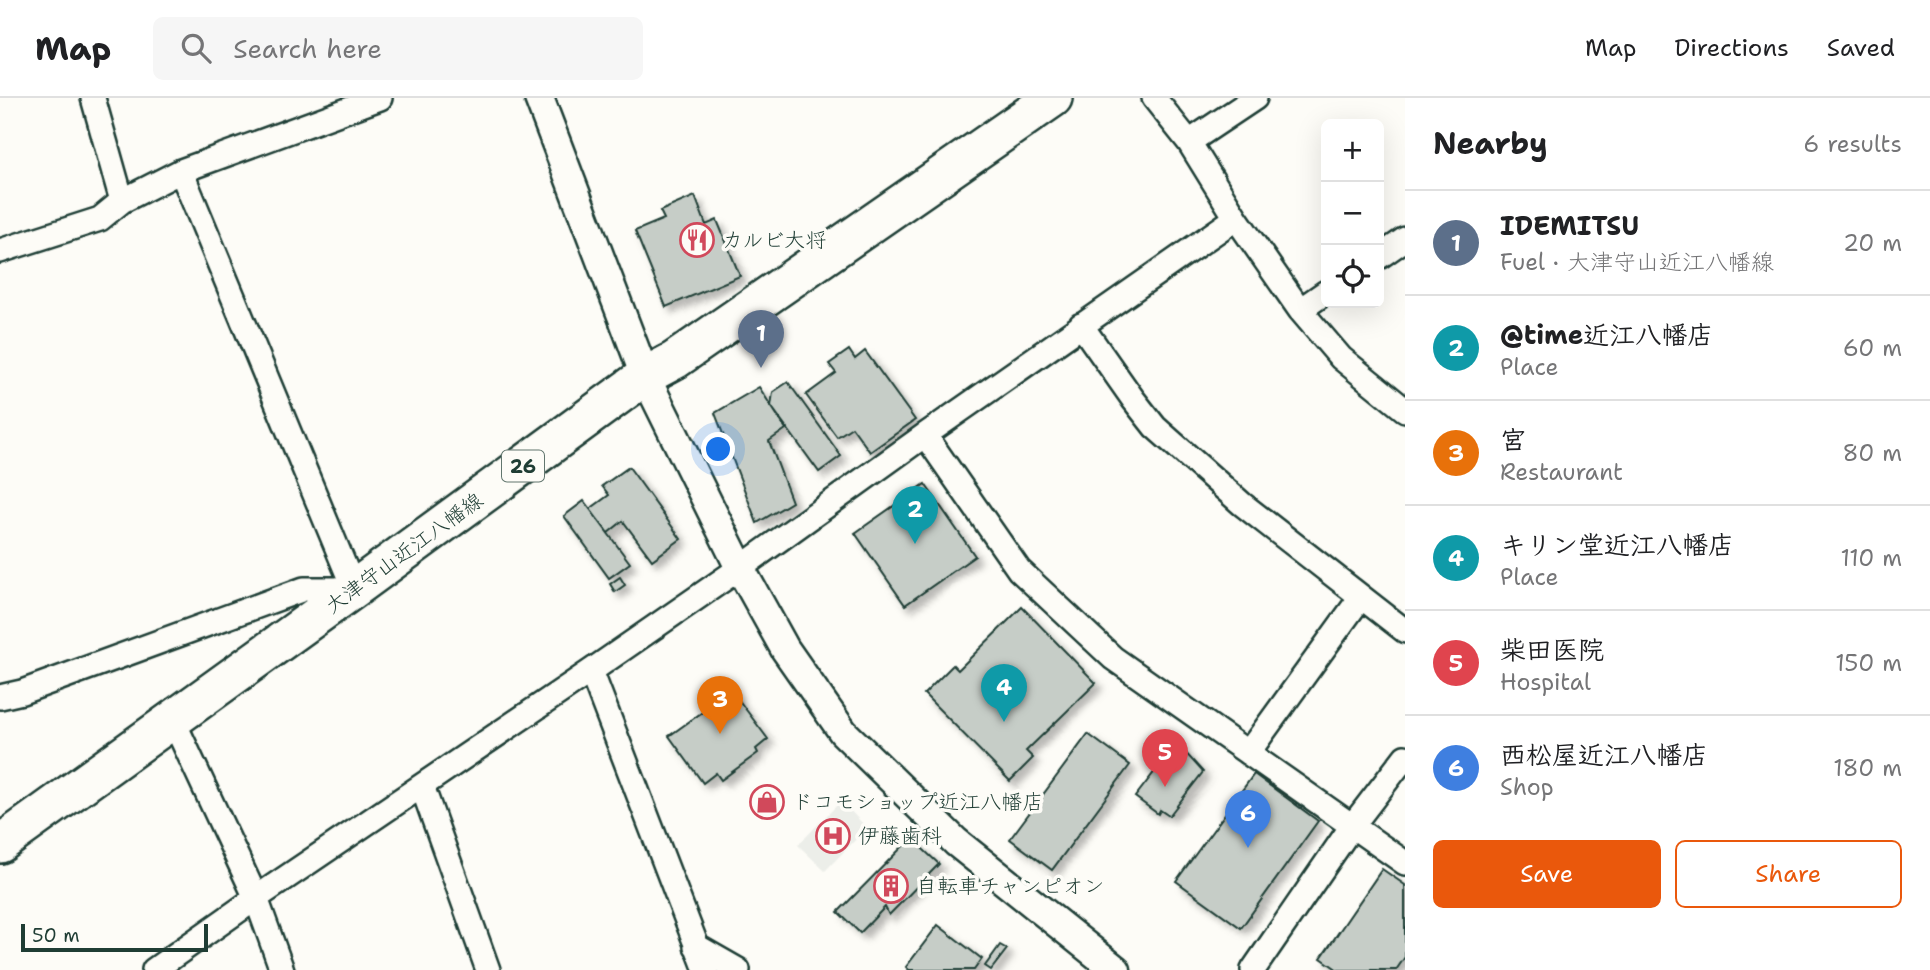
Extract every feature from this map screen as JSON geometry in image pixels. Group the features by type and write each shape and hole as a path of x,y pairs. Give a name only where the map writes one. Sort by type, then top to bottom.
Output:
{"main road":[{"name":"大津守山近江八幡線","path":"0,844 645,376 675,360 1053,98"}],"street":[{"path":"93,98 122,201"},
{"path":"0,251 100,219 122,201 181,171 380,98"},
{"path":"539,98 645,376 740,568 785,649 843,732 957,842 1116,970"},
{"path":"1154,98 1189,142 1236,218 1300,310 1341,358 1405,410"},
{"path":"1189,142 1255,98"},
{"path":"0,697 22,692 304,589 354,589 181,171"},
{"path":"154,970 592,671 1236,218"},
{"path":"1384,254 1405,239"},
{"path":"1300,310 1321,295"},
{"path":"1081,326 1156,427 1242,504 1405,631"},
{"path":"925,435 1019,570 1113,659 1405,863"},
{"path":"1248,754 1361,597"},
{"path":"592,671 706,970"},
{"path":"173,720 256,898 282,970"},
{"path":"1253,970 1352,826 1405,757"},
{"path":"422,786 488,970"},
{"path":"696,946 737,970"}],"shaded area":[{"name":"伊藤歯科","path":"841,801 867,828 825,871 798,845"}],"building":[{"path":"695,196 706,225 717,220 740,276 666,307 635,231 664,219 660,211"},
{"path":"849,350 855,359 865,351 915,420 870,452 852,427 837,437 806,395 836,373 829,364"},
{"path":"788,382 841,456 819,472 771,406 773,392"},
{"path":"759,387 786,429 769,441 792,502 757,523 715,413"},
{"path":"629,467 681,539 652,560 623,521 608,533 590,509 609,495 602,486"},
{"path":"925,484 975,556 905,605 855,533"},
{"path":"584,501 630,563 609,578 564,516"},
{"path":"620,577 625,585 615,592 610,584"},
{"path":"1022,607 1096,683 1026,751 1033,758 1010,781 924,694 953,665 958,670"},
{"path":"732,691 768,739 756,749 758,753 721,780 716,773 703,783 669,736"},
{"path":"1088,734 1130,765 1052,870 1010,839"},
{"path":"1173,748 1180,754 1184,751 1203,772 1169,816 1160,810 1158,814 1135,797"},
{"path":"1254,774 1318,821 1241,928 1176,881"},
{"name":"自転車チャンピオン","path":"911,838 939,864 889,915 885,907 860,933 838,912"},
{"path":"1382,869 1405,885 1405,957 1396,970 1338,970 1321,958"},
{"path":"938,925 982,959 974,970 909,970 906,967"},
{"path":"1000,945 1007,949 991,970 985,966"}],"place":[{"name":"カルビ大将","path":"697,240"},
{"name":"IDEMITSU","path":"761,368"},
{"name":"@time近江八幡店","path":"915,544"},
{"name":"キリン堂近江八幡店","path":"1004,722"},
{"name":"宮","path":"720,734"},
{"name":"柴田医院","path":"1165,787"},
{"name":"ドコモショップ近江八幡店","path":"767,802"},
{"name":"伊藤歯科","path":"833,836"},
{"name":"西松屋近江八幡店","path":"1248,848"},
{"name":"自転車チャンピオン","path":"891,886"}]}
